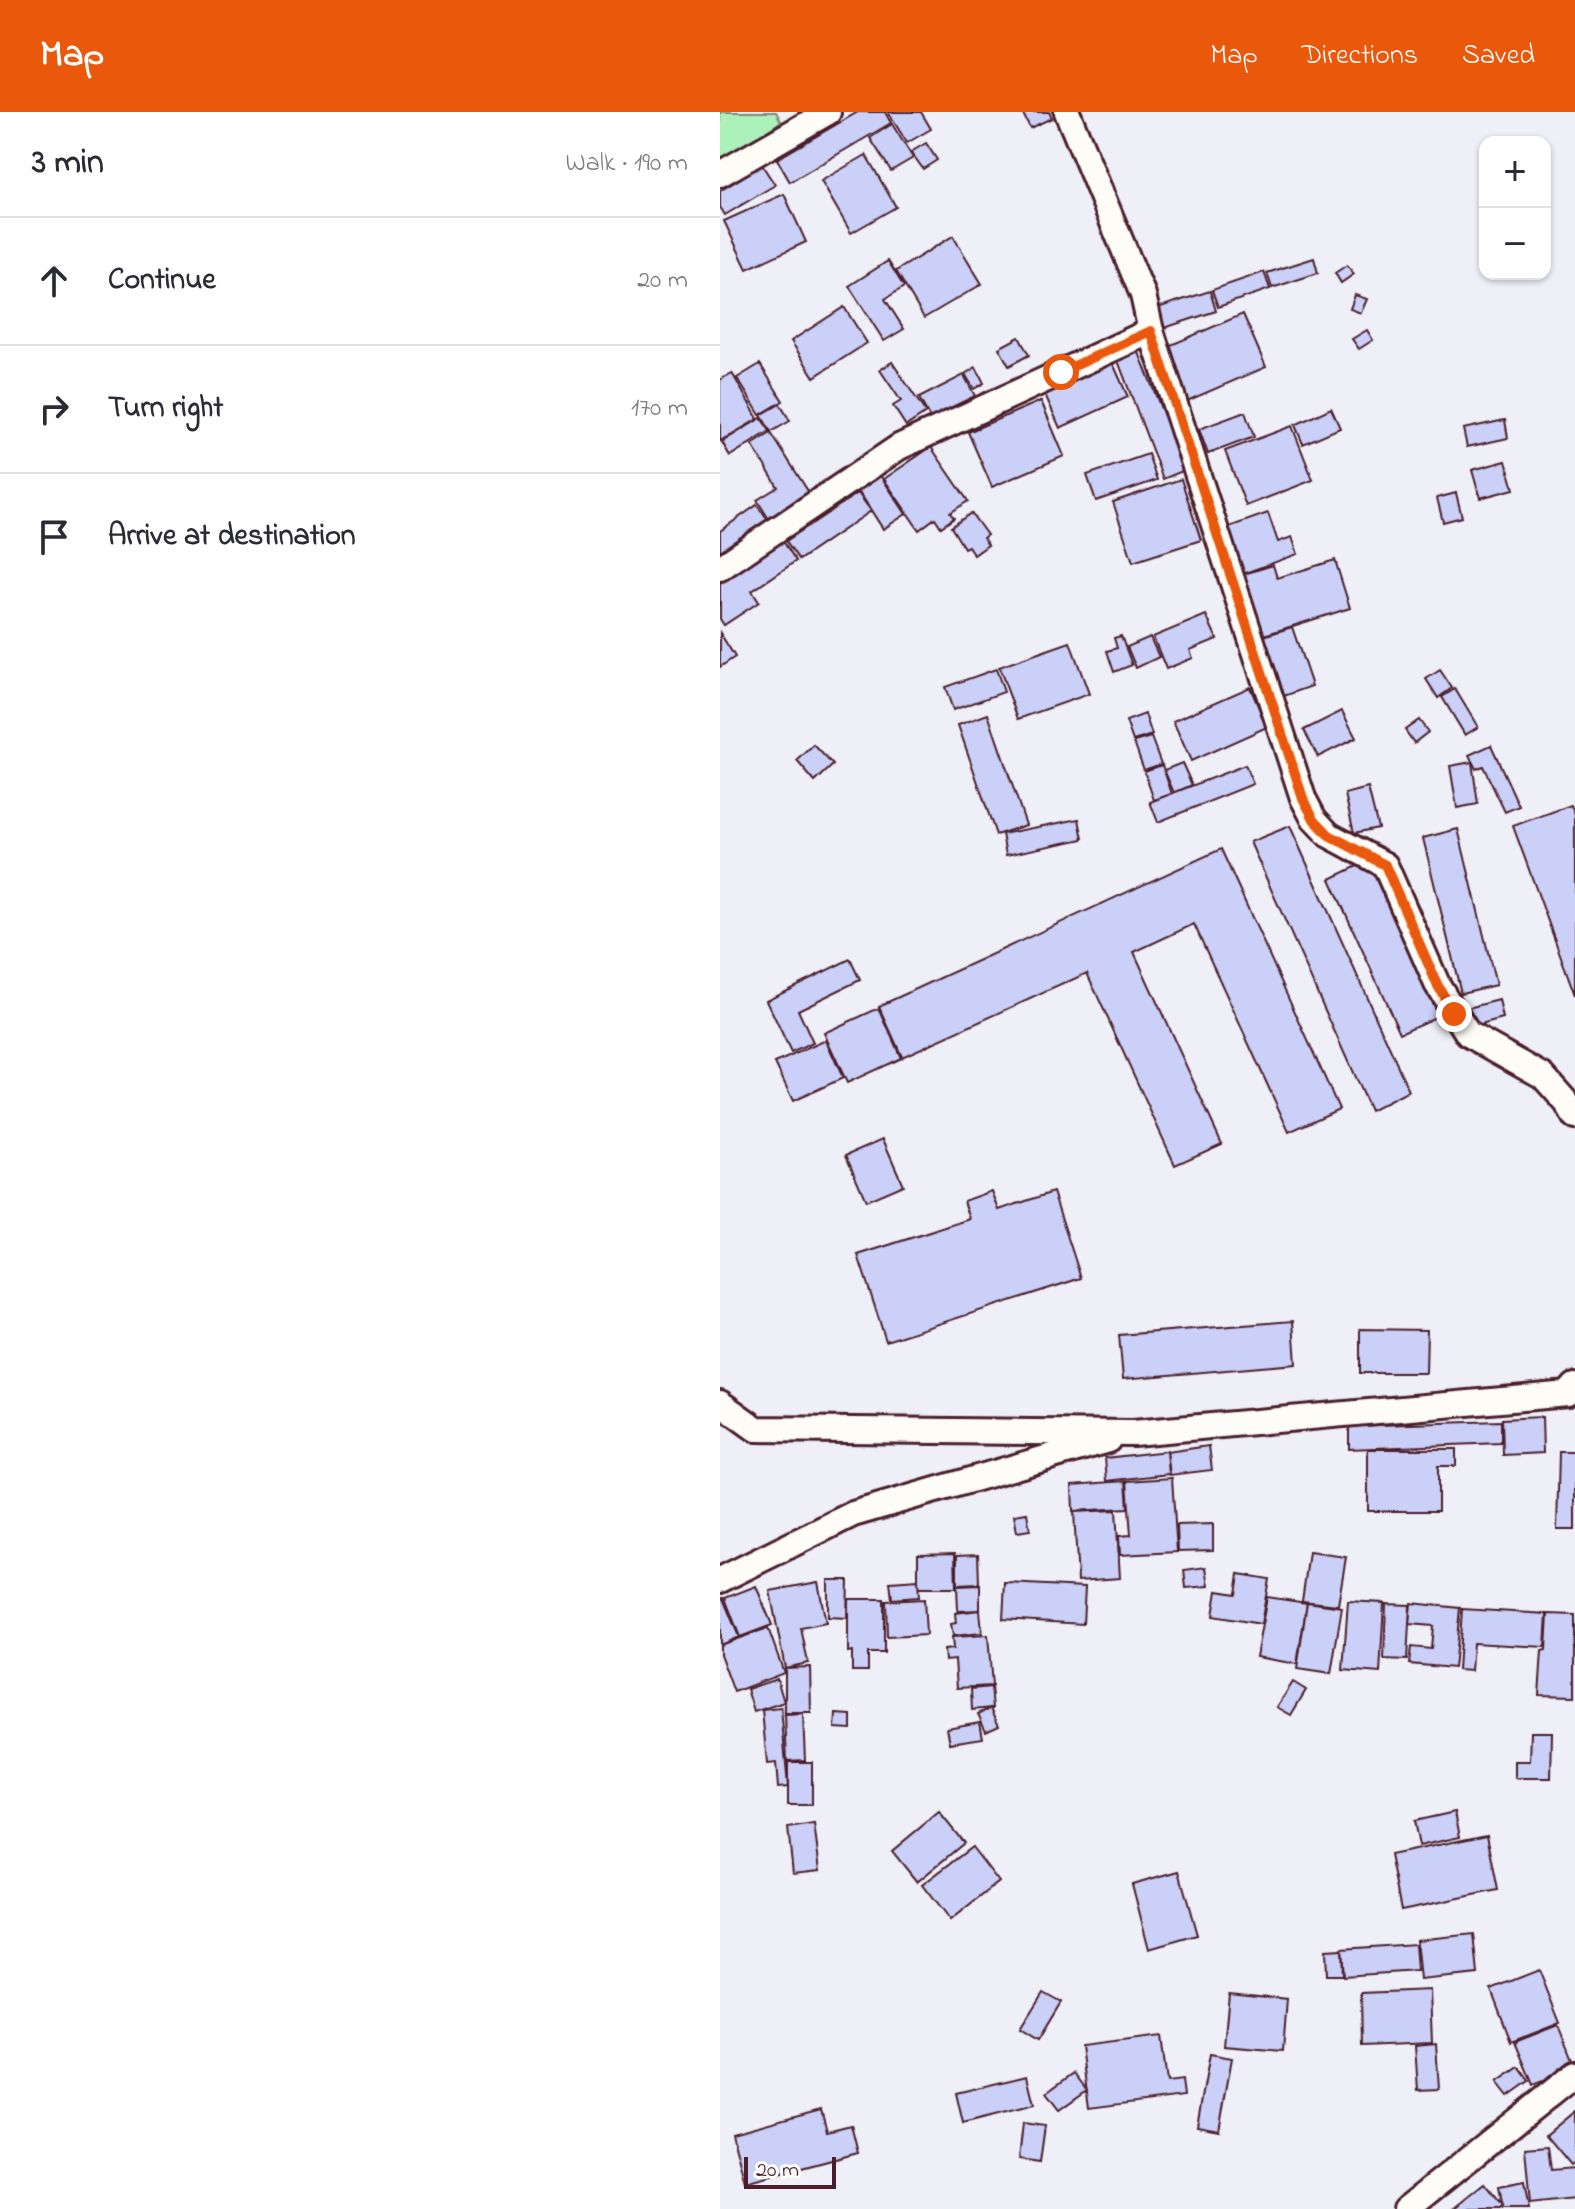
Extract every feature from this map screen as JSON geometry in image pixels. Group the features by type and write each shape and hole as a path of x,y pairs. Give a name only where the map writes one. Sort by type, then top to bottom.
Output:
{"street":[{"path":"720,174 828,112"},
{"path":"1067,112 1143,295 1151,331 1303,798 1314,819 1329,835 1385,865 1437,984 1468,1034 1543,1076 1575,1117"},
{"path":"720,568 899,447 1151,331"},
{"path":"720,1403 756,1429 1133,1433 1568,1394 1575,1386"},
{"path":"720,1580 853,1514 1133,1433"},
{"path":"1406,2209 1575,2074"}],"green space":[{"path":"720,112 776,112 781,121 720,167"}],"building":[{"path":"858,112 885,112 891,123 790,182 777,159"},
{"path":"888,112 921,112 931,129 907,143"},
{"path":"1022,112 1049,112 1052,118 1030,128"},
{"path":"892,124 913,158 891,171 870,138"},
{"path":"926,143 937,160 923,169 911,152"},
{"path":"866,155 896,207 851,233 821,181"},
{"path":"762,165 775,185 725,215 720,207 720,191"},
{"path":"784,194 806,242 747,269 724,221"},
{"path":"953,236 982,284 924,318 896,271"},
{"path":"1314,258 1318,273 1272,288 1267,273"},
{"path":"888,261 904,287 885,299 904,329 884,341 849,286"},
{"path":"1347,265 1354,274 1341,283 1335,273"},
{"path":"1264,272 1270,289 1218,307 1212,290"},
{"path":"1210,291 1216,311 1155,331 1148,311"},
{"path":"1355,295 1367,299 1361,313 1350,309"},
{"path":"844,307 867,343 814,377 791,341"},
{"path":"1243,314 1266,367 1187,401 1164,348"},
{"path":"1367,330 1373,340 1359,349 1352,339"},
{"path":"1019,337 1029,355 1009,366 999,348"},
{"path":"1138,350 1185,470 1163,479 1117,358"},
{"path":"1111,359 1128,397 1060,428 1043,390"},
{"path":"892,362 926,413 906,426 893,406 901,401 880,370"},
{"path":"760,364 783,401 760,415 737,378"},
{"path":"976,367 984,383 974,389 965,374"},
{"path":"732,373 758,419 720,441 720,380"},
{"path":"964,375 975,396 930,418 919,398"},
{"path":"1041,401 1064,456 992,487 968,432"},
{"path":"780,404 790,421 771,432 761,415"},
{"path":"1331,408 1340,428 1303,444 1295,425"},
{"path":"1245,412 1254,437 1208,454 1199,429"},
{"path":"761,418 770,431 730,456 722,442"},
{"path":"1505,420 1508,438 1467,447 1463,429"},
{"path":"1292,426 1313,480 1246,506 1225,451"},
{"path":"771,433 813,499 772,524 757,500 778,487 752,445"},
{"path":"931,447 968,501 950,513 954,518 941,527 935,518 919,530 884,479"},
{"path":"1148,454 1157,480 1096,501 1087,475"},
{"path":"1506,461 1514,489 1480,498 1472,470"},
{"path":"880,475 906,514 883,529 858,490"},
{"path":"1181,479 1201,540 1133,562 1113,502"},
{"path":"858,493 871,511 799,560 786,541"},
{"path":"1456,493 1462,517 1443,522 1437,498"},
{"path":"757,505 771,524 720,560 720,531"},
{"path":"971,513 987,535 983,538 988,545 974,555 968,546 964,548 951,527"},
{"path":"1268,513 1278,542 1292,537 1298,554 1242,574 1226,528"},
{"path":"783,541 796,561 752,591 759,602 724,625 720,619 720,583"},
{"path":"1335,560 1350,608 1264,635 1244,574 1273,565 1277,578"},
{"path":"1206,615 1217,639 1190,650 1193,658 1166,669 1153,637"},
{"path":"1292,627 1312,686 1284,696 1264,636"},
{"path":"720,633 735,657 720,667"},
{"path":"1121,636 1132,665 1114,672 1107,651 1117,648 1114,638"},
{"path":"1150,637 1159,657 1136,668 1127,647"},
{"path":"1070,642 1089,694 1018,719 999,667"},
{"path":"996,669 1004,692 953,710 945,687"},
{"path":"1440,670 1452,688 1438,698 1426,679"},
{"path":"1250,687 1267,727 1191,761 1173,721"},
{"path":"1455,689 1478,727 1465,735 1442,697"},
{"path":"1342,711 1356,738 1318,757 1304,730"},
{"path":"988,714 1026,825 996,835 958,725"},
{"path":"1145,714 1152,735 1133,741 1126,721"},
{"path":"1419,720 1428,732 1414,743 1405,730"},
{"path":"1151,737 1161,764 1144,770 1134,742"},
{"path":"814,745 833,765 815,782 797,761"},
{"path":"1491,745 1519,806 1505,812 1483,766 1476,769 1469,755"},
{"path":"1472,762 1478,804 1457,808 1450,766"},
{"path":"1182,763 1192,785 1174,793 1164,770"},
{"path":"1162,765 1172,794 1154,800 1144,771"},
{"path":"1245,765 1253,784 1158,822 1150,802"},
{"path":"1368,788 1378,828 1354,833 1345,794"},
{"path":"1571,805 1575,815 1575,995 1513,826"},
{"path":"1079,819 1083,839 1006,855 1002,834"},
{"path":"1290,826 1409,1091 1370,1111 1250,842"},
{"path":"1458,829 1496,985 1461,993 1423,838"},
{"path":"1221,849 1339,1109 1289,1132 1194,924 1134,952 1222,1144 1175,1165 1087,973 902,1057 879,1006"},
{"path":"1368,861 1438,1016 1400,1033 1330,879"},
{"path":"850,959 860,980 798,1010 813,1043 791,1053 766,1000"},
{"path":"1499,1000 1503,1019 1473,1027 1468,1008"},
{"path":"879,1008 901,1058 847,1083 824,1033"},
{"path":"826,1040 843,1078 793,1101 775,1063"},
{"path":"883,1139 903,1185 866,1201 846,1155"},
{"path":"992,1191 999,1210 1053,1192 1081,1278 886,1341 858,1255 970,1219 964,1201"},
{"path":"1293,1321 1296,1364 1123,1379 1119,1335"},
{"path":"1360,1329 1427,1330 1426,1373 1360,1373"},
{"path":"1542,1417 1543,1453 1503,1455 1502,1419"},
{"path":"1501,1421 1501,1443 1349,1449 1349,1426"},
{"path":"1209,1446 1212,1470 1170,1475 1167,1452"},
{"path":"1368,1449 1456,1449 1456,1466 1438,1466 1438,1511 1368,1511"},
{"path":"1167,1451 1169,1474 1107,1481 1105,1458"},
{"path":"1559,1452 1575,1452 1575,1529 1557,1529"},
{"path":"1172,1478 1177,1552 1120,1555 1119,1536 1131,1535 1127,1481"},
{"path":"1126,1481 1128,1508 1073,1511 1072,1485"},
{"path":"1116,1510 1120,1578 1078,1581 1074,1512"},
{"path":"1027,1513 1030,1530 1017,1532 1014,1515"},
{"path":"1213,1524 1213,1550 1178,1551 1177,1525"},
{"path":"1309,1552 1346,1557 1338,1605 1302,1601"},
{"path":"955,1553 956,1588 918,1588 918,1554"},
{"path":"978,1554 979,1584 957,1585 957,1555"},
{"path":"1206,1567 1209,1586 1186,1588 1184,1570"},
{"path":"1239,1574 1269,1579 1261,1624 1213,1616 1217,1591 1236,1594"},
{"path":"828,1580 848,1580 847,1618 828,1617"},
{"path":"918,1580 919,1597 892,1599 890,1582"},
{"path":"818,1582 826,1623 801,1628 808,1663 785,1668 770,1591"},
{"path":"1005,1583 1085,1587 1083,1624 1003,1619"},
{"path":"980,1585 980,1610 958,1611 957,1586"},
{"path":"756,1586 772,1625 740,1637 725,1598"},
{"path":"1267,1597 1307,1603 1297,1664 1256,1657"},
{"path":"723,1598 739,1637 720,1645 720,1600"},
{"path":"848,1599 884,1599 884,1653 868,1653 868,1671 852,1671 852,1651 848,1652"},
{"path":"924,1599 926,1635 887,1637 886,1601"},
{"path":"1348,1601 1384,1603 1380,1673 1343,1670"},
{"path":"1307,1602 1342,1607 1331,1674 1297,1669"},
{"path":"1411,1603 1460,1608 1454,1668 1409,1664 1411,1647 1431,1649 1433,1626 1409,1624"},
{"path":"1386,1604 1410,1605 1407,1660 1384,1659"},
{"path":"1462,1609 1547,1614 1545,1647 1473,1643 1471,1671 1458,1670"},
{"path":"980,1610 982,1633 953,1636 951,1624 956,1623 955,1613"},
{"path":"1548,1614 1575,1615 1575,1696 1539,1695"},
{"path":"768,1628 784,1673 734,1692 720,1654 720,1645"},
{"path":"988,1635 992,1686 957,1688 955,1660 945,1661 944,1650 953,1649 952,1637"},
{"path":"810,1667 811,1713 785,1713 785,1668"},
{"path":"777,1679 784,1702 754,1712 747,1689"},
{"path":"1293,1682 1306,1690 1291,1715 1277,1707"},
{"path":"991,1687 993,1708 972,1710 971,1689"},
{"path":"781,1708 788,1787 778,1788 776,1763 767,1764 762,1710"},
{"path":"991,1708 999,1725 986,1731 978,1714"},
{"path":"803,1714 805,1760 787,1761 785,1715"},
{"path":"836,1714 851,1715 851,1729 835,1728"},
{"path":"980,1722 983,1738 950,1743 947,1728"},
{"path":"1531,1732 1552,1732 1551,1778 1515,1778 1515,1761 1530,1761"},
{"path":"788,1762 812,1762 812,1805 788,1805"},
{"path":"939,1812 964,1843 917,1882 892,1851"},
{"path":"1455,1812 1460,1837 1419,1846 1414,1821"},
{"path":"814,1824 820,1870 793,1873 788,1828"},
{"path":"1487,1835 1498,1890 1401,1910 1390,1855"},
{"path":"972,1847 999,1882 950,1921 922,1885"},
{"path":"1179,1871 1197,1935 1149,1949 1132,1884"},
{"path":"1474,1934 1478,1974 1420,1980 1416,1940"},
{"path":"1415,1944 1417,1971 1343,1976 1341,1949"},
{"path":"1341,1950 1342,1975 1326,1975 1325,1951"},
{"path":"1539,1970 1560,2023 1511,2042 1491,1989"},
{"path":"1430,1990 1432,2043 1362,2046 1361,1993"},
{"path":"1043,1992 1061,2002 1038,2040 1020,2029"},
{"path":"1229,1993 1287,1999 1283,2051 1224,2046"},
{"path":"1558,2025 1575,2068 1533,2085 1515,2042"},
{"path":"1161,2036 1167,2082 1182,2080 1184,2096 1089,2108 1081,2046"},
{"path":"1436,2044 1439,2089 1418,2090 1415,2046"},
{"path":"1210,2054 1232,2058 1219,2130 1197,2126"},
{"path":"1519,2067 1529,2081 1508,2096 1497,2082"},
{"path":"1074,2073 1087,2090 1059,2110 1046,2093"},
{"path":"1027,2076 1034,2105 963,2123 956,2093"},
{"path":"821,2109 827,2131 851,2125 858,2153 745,2183 732,2133"},
{"path":"1575,2111 1575,2162 1571,2165 1546,2135"},
{"path":"1023,2123 1045,2126 1040,2162 1019,2159"},
{"path":"1548,2146 1551,2170 1575,2168 1575,2199 1530,2204 1525,2148"},
{"path":"1524,2182 1529,2209 1503,2209 1499,2187"},
{"path":"1485,2184 1503,2206 1500,2209 1454,2209"}],"route":[{"path":"1061,372 1151,331 1303,798 1314,819 1329,835 1385,865 1437,984 1454,1014"}]}
